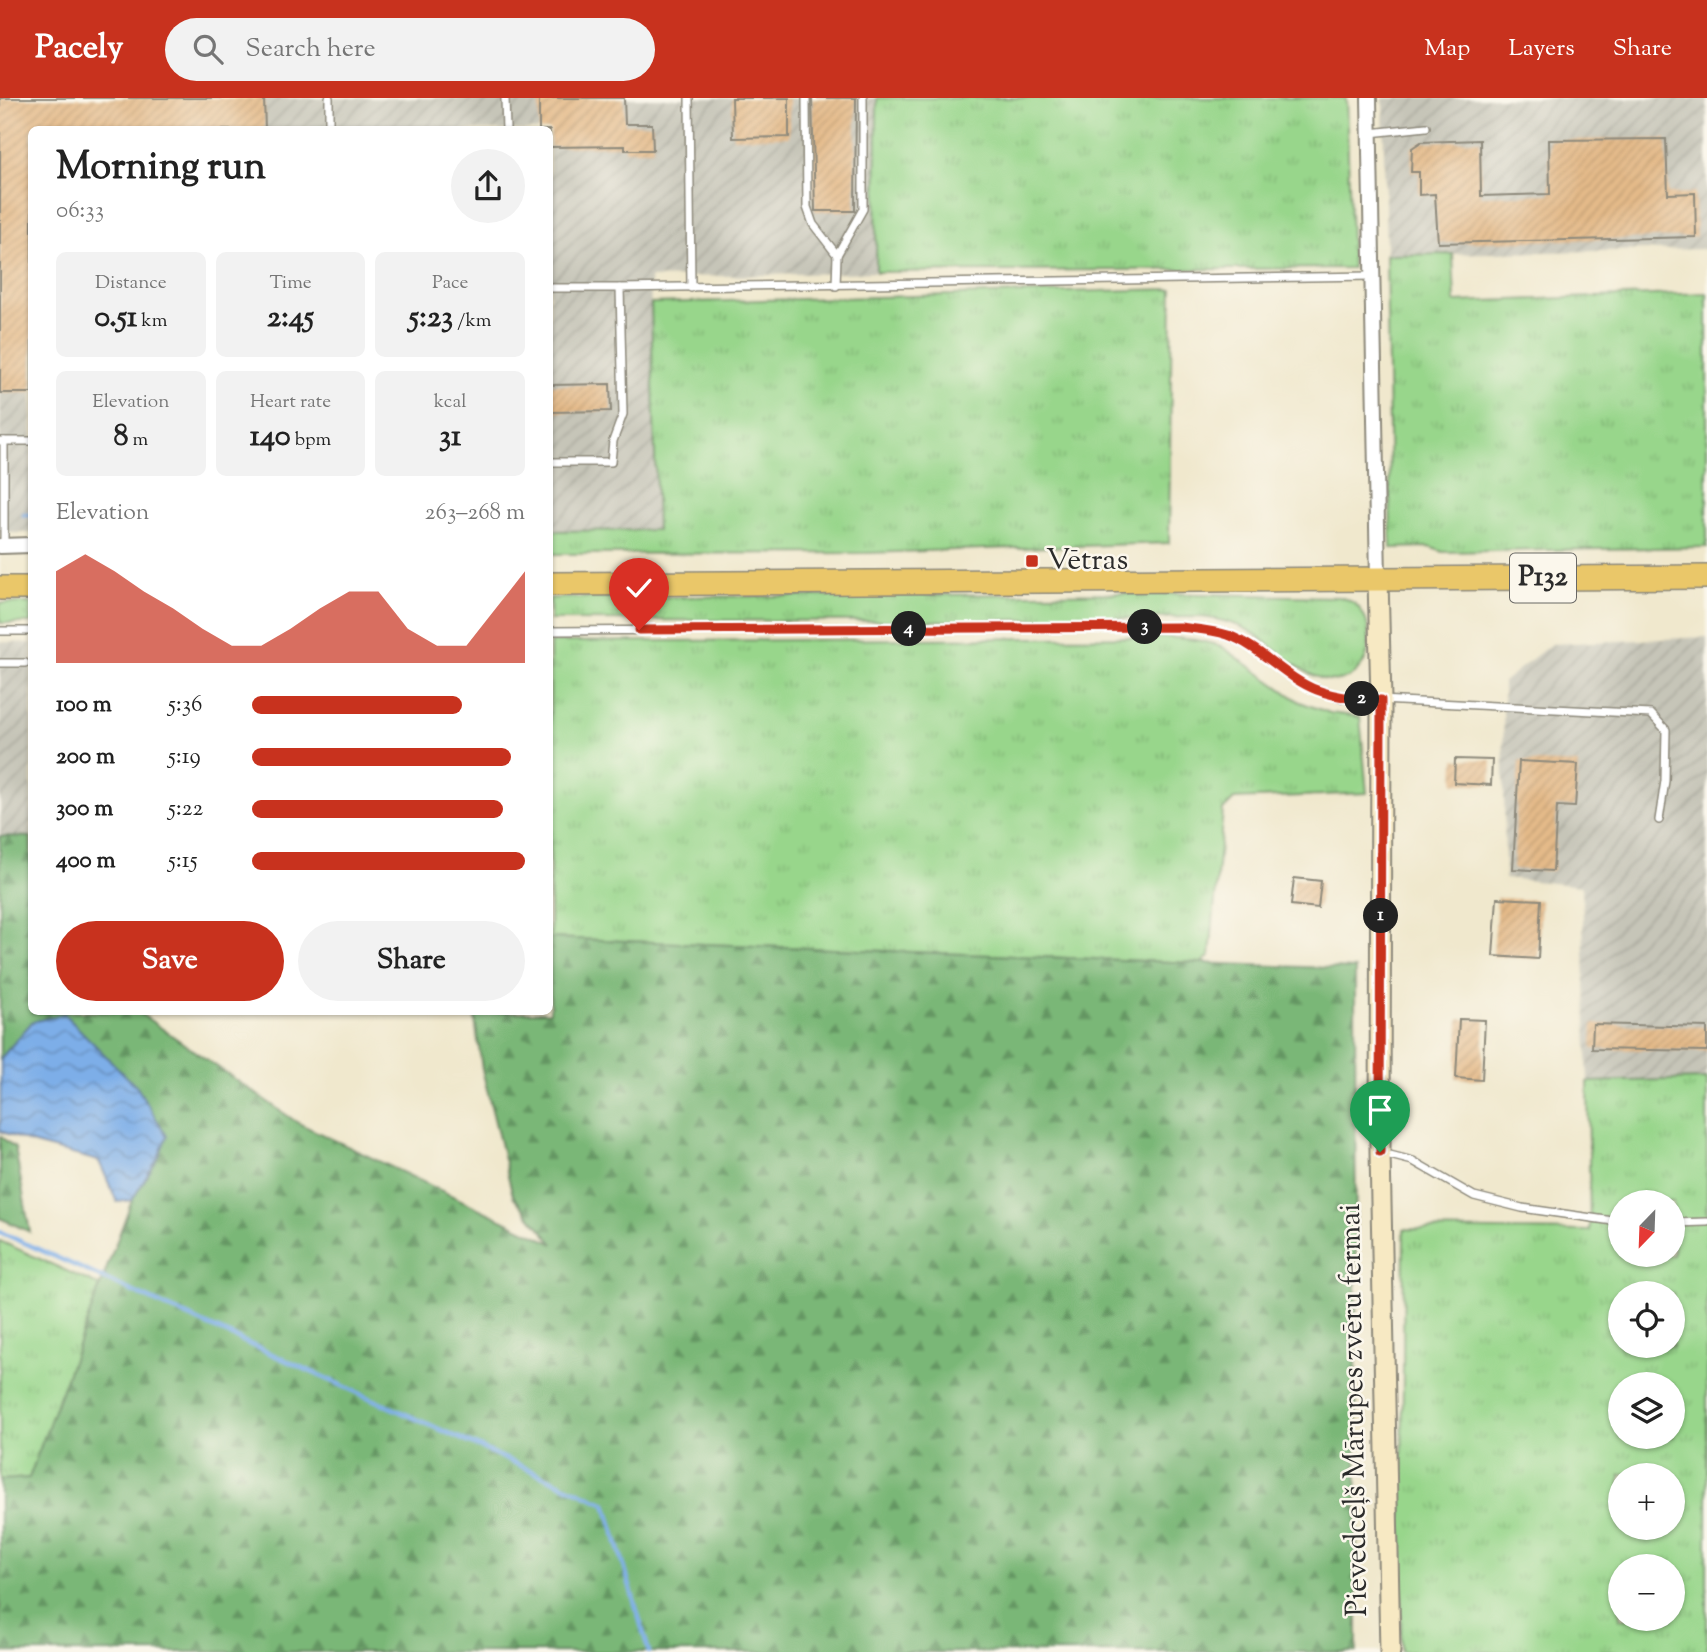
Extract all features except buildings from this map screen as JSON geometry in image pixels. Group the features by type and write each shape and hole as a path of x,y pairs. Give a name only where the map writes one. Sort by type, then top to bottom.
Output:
{"main road":[{"name":"P132","path":"553,584 1707,577"},
{"path":"0,588 28,588"}],"street":[{"path":"1369,98 1378,579"},
{"path":"2,546 28,545"},
{"name":"Pievedceļš Mārupes zvēru fermai","path":"1378,579 1381,700 1380,1152 1390,1652"}],"lane":[{"path":"329,98 329,126"},
{"path":"505,98 506,126"},
{"path":"689,98 691,288"},
{"path":"807,98 807,207 813,224 837,255"},
{"path":"836,286 837,255 863,209 863,98"},
{"path":"1370,133 1426,127"},
{"path":"553,288 836,286 1373,276"},
{"path":"553,462 611,462 613,441 623,414 620,288"},
{"path":"2,546 2,441 28,441"},
{"path":"553,631 1180,627 1210,630 1230,636 1250,647 1294,678 1317,690 1342,698 1651,714 1666,730 1665,781 1659,820"},
{"path":"0,631 28,631"},
{"path":"0,663 25,663"},
{"path":"1380,1152 1413,1161 1474,1196 1522,1208 1608,1220"},
{"path":"1685,1223 1707,1222"}],"shaded area":[{"path":"0,98 879,98 876,272 650,278 657,530 553,531 553,126 28,126 28,533 0,533"},
{"path":"1383,98 1707,98 1707,249 1386,255"},
{"path":"1707,637 1707,1079 1588,1082 1582,886 1505,878 1503,682 1551,644"},
{"path":"0,642 28,643 28,837 0,836"}],"green space":[{"path":"877,98 1346,98 1352,268 876,272"},
{"path":"1453,254 1455,302 1707,293 1707,547 1443,552 1429,547 1391,548 1386,255"},
{"path":"1172,289 1169,543 866,553 553,554 553,531 657,530 651,303"},
{"path":"1150,593 1340,597 1355,604 1362,612 1367,622 1369,646 1366,658 1352,675 1341,680 1329,680 1304,671 1248,630 1225,621 1201,617 926,621 553,620 553,598"},
{"path":"0,603 28,603 28,623 0,623"},
{"path":"1166,637 1197,640 1221,646 1300,702 1330,713 1360,717 1367,793 1234,799 1223,810 1210,956 1201,963 553,938 553,642"},
{"path":"0,836 28,837 28,1015 63,1015 0,1059"},
{"path":"553,938 1355,969 1357,1652 0,1652 0,1480 29,1478 132,1200 158,1158 86,1037 65,1015 142,1015 298,1123 554,1244 513,1196 482,1069 474,1015 553,1015"},
{"path":"1707,1079 1707,1652 1401,1652 1404,1229 1590,1231 1588,1082"},
{"path":"0,1136 15,1148 30,1232 0,1218"},
{"path":"0,1241 100,1286 29,1478 0,1480"}],"water":[{"path":"65,1015 137,1087 167,1136 158,1158 132,1200 117,1202 99,1161 34,1144 0,1131 1,1058 32,1022"}],"waterway":[{"path":"0,1232 606,1504 649,1652"}],"place":[{"name":"Vētras","path":"1032,561"}],"route":[{"path":"639,630 1180,627 1210,630 1230,636 1317,690 1342,698 1381,700 1380,1152"}]}
